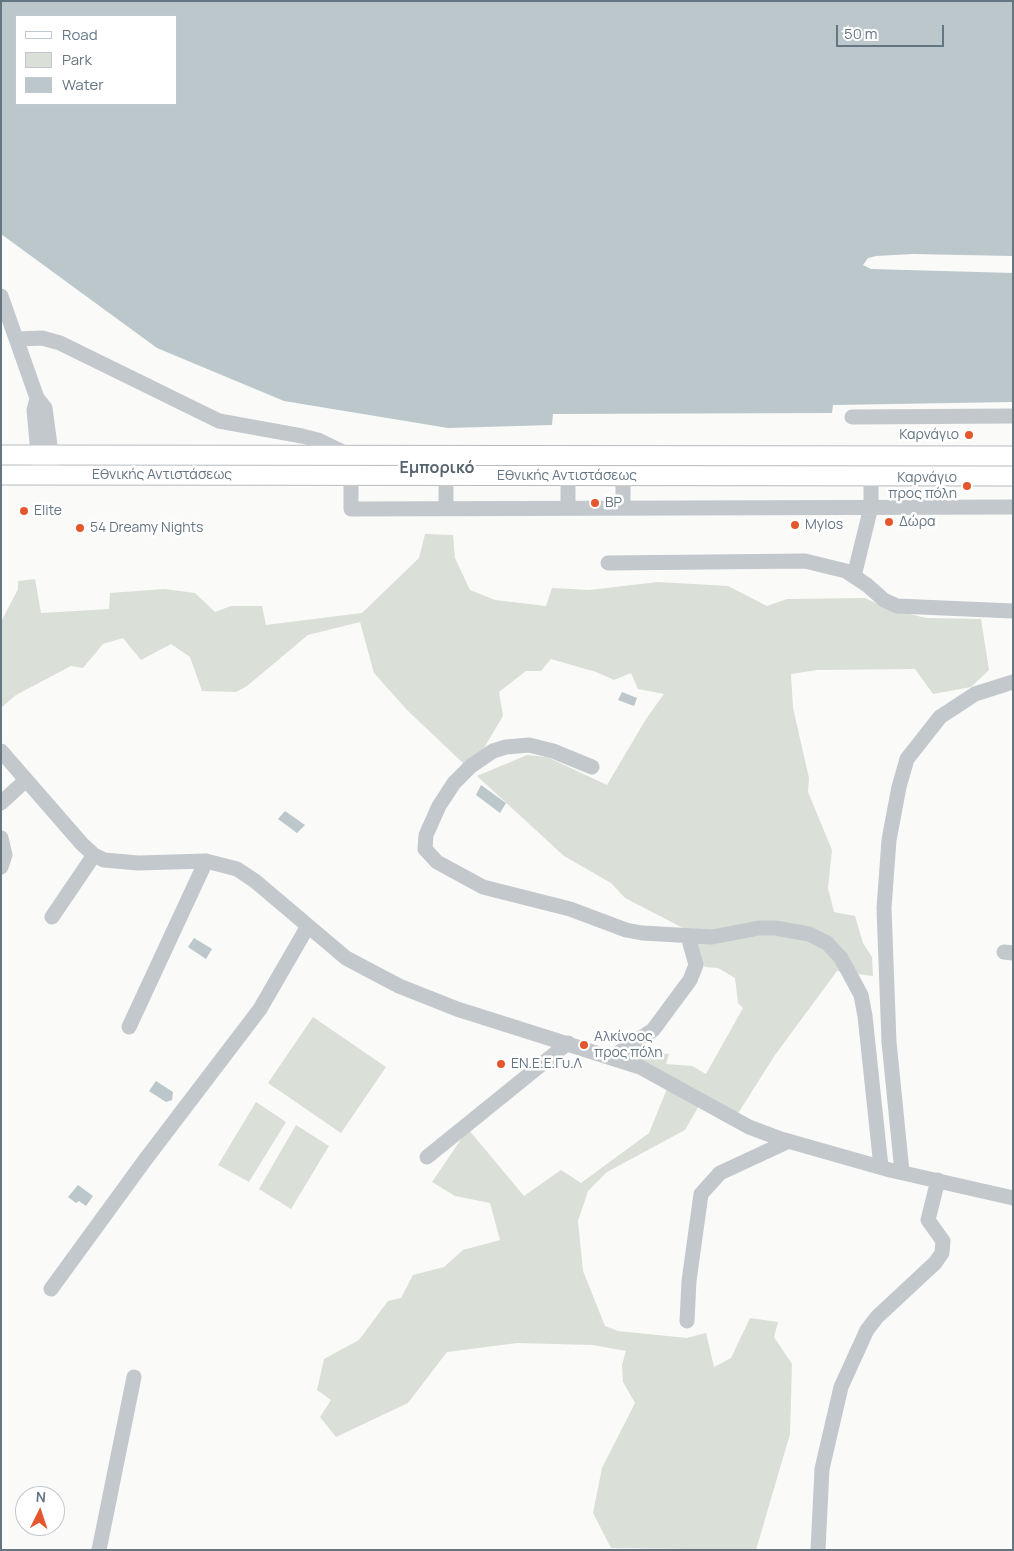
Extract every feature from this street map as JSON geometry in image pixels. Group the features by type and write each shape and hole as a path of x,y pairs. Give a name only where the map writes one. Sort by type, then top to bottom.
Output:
{"main road":[{"name":"Εθνικής Αντιστάσεως","path":"1,455 1013,456"},
{"name":"Εθνικής Αντιστάσεως","path":"1,475 1013,476"}],"street":[{"path":"1,296 18,339 37,398 34,410 45,455 47,475"},
{"path":"18,339 42,338 60,343 219,421 318,440 351,455"},
{"path":"852,417 1013,416"},
{"path":"351,476 351,509 1013,507"},
{"path":"446,476 446,508"},
{"path":"568,476 568,508"},
{"path":"622,476 623,508"},
{"path":"854,576 871,507 871,476"},
{"path":"608,562 805,560 834,567 854,576 884,600 902,607 1013,611"},
{"path":"902,1172 889,1042 884,908 889,840 899,787 907,759 940,717 974,694 1013,682"},
{"path":"592,767 552,751 529,745 506,747 493,752 471,766 449,791 426,835 425,848 437,862 489,889 570,909 642,934 712,937 759,928 775,928 809,934 827,943 841,958 861,995 865,1016 881,1167"},
{"path":"1,750 94,855 118,862 206,862 223,864 237,869 255,881 346,958 399,986 457,1009 640,1067 749,1127 789,1141 881,1167 1013,1198"},
{"path":"1,803 26,780"},
{"path":"1,838 5,855 1,867"},
{"path":"52,917 94,855"},
{"path":"129,1027 206,862"},
{"path":"51,1289 145,1160 260,1009 308,926"},
{"path":"612,1057 653,1030 690,980 696,964 688,936"},
{"path":"427,1156 568,1043"},
{"path":"687,1321 689,1281 701,1194 720,1173 789,1141"},
{"path":"818,1550 822,1469 841,1387 867,1330 877,1317 935,1263 942,1253 943,1240 928,1220 938,1180"},
{"path":"100,1550 134,1377"}],"green space":[{"path":"425,534 453,535 455,558 470,590 495,600 546,606 552,588 589,590 658,582 728,586 767,606 787,599 865,598 889,609 926,618 981,619 989,670 971,687 933,694 915,669 817,670 791,674 793,708 809,778 808,792 832,850 828,888 834,912 855,916 863,943 872,957 873,976 837,971 775,1055 737,1115 704,1097 685,1130 607,1172 588,1191 578,1221 583,1271 605,1326 618,1331 687,1338 706,1333 714,1367 731,1358 750,1318 778,1322 774,1337 792,1364 790,1434 756,1550 611,1548 593,1513 602,1468 635,1403 623,1382 622,1365 626,1351 593,1345 517,1343 447,1352 408,1403 336,1437 320,1417 331,1400 317,1390 324,1359 359,1340 388,1301 401,1298 413,1275 444,1267 463,1250 500,1240 490,1203 455,1196 432,1182 468,1129 524,1196 561,1170 581,1183 649,1133 671,1079 622,1055 631,1049 638,1052 669,1054 666,1064 692,1066 706,1074 743,1008 738,1003 735,978 718,968 705,967 686,947 685,929 625,898 611,883 564,856 477,776 527,755 547,757 607,785 646,719 664,694 638,689 631,673 614,680 596,672 551,659 541,671 526,671 499,692 503,716 484,748 465,765 407,710 374,673 360,622 308,635 247,686 236,692 202,691 190,657 171,644 141,660 123,638 103,644 83,668 71,666 16,695 1,708 1,622 18,589 18,581 35,579 41,613 109,609 110,593 164,589 195,593 215,612 231,606 262,606 266,625 362,613 419,558"},
{"path":"313,1017 386,1067 341,1133 268,1083"},
{"path":"256,1102 286,1122 249,1182 218,1165"},
{"path":"296,1125 329,1146 291,1209 259,1189"}],"water":[{"path":"1,1 1013,1 1013,256 913,254 876,256 868,258 863,265 871,269 1013,273 1013,402 833,405 832,413 553,414 552,425 448,428 284,401 157,348 1,234"},
{"path":"622,692 637,698 634,706 618,700"},
{"path":"481,785 506,803 500,813 476,795"},
{"path":"285,811 305,825 297,833 278,819"},
{"path":"194,938 212,949 206,959 188,947"},
{"path":"156,1081 173,1092 172,1100 166,1102 149,1091"},
{"path":"78,1185 93,1196 86,1206 79,1201 76,1203 68,1197"}],"place":[{"name":"Καρνάγιο","path":"969,435"},
{"name":"Καρνάγιο προς πόλη","path":"967,486"},
{"name":"BP","path":"595,503"},
{"name":"Elite","path":"24,511"},
{"name":"Δώρα","path":"889,522"},
{"name":"Mylos","path":"795,525"},
{"name":"54 Dreamy Nights","path":"80,528"},
{"name":"Αλκίνοος προς πόλη","path":"584,1045"},
{"name":"ΕΝ.Ε.Ε.Γυ.Λ","path":"501,1064"}],"district":[{"name":"Εμπορικό","path":"437,469"}]}
